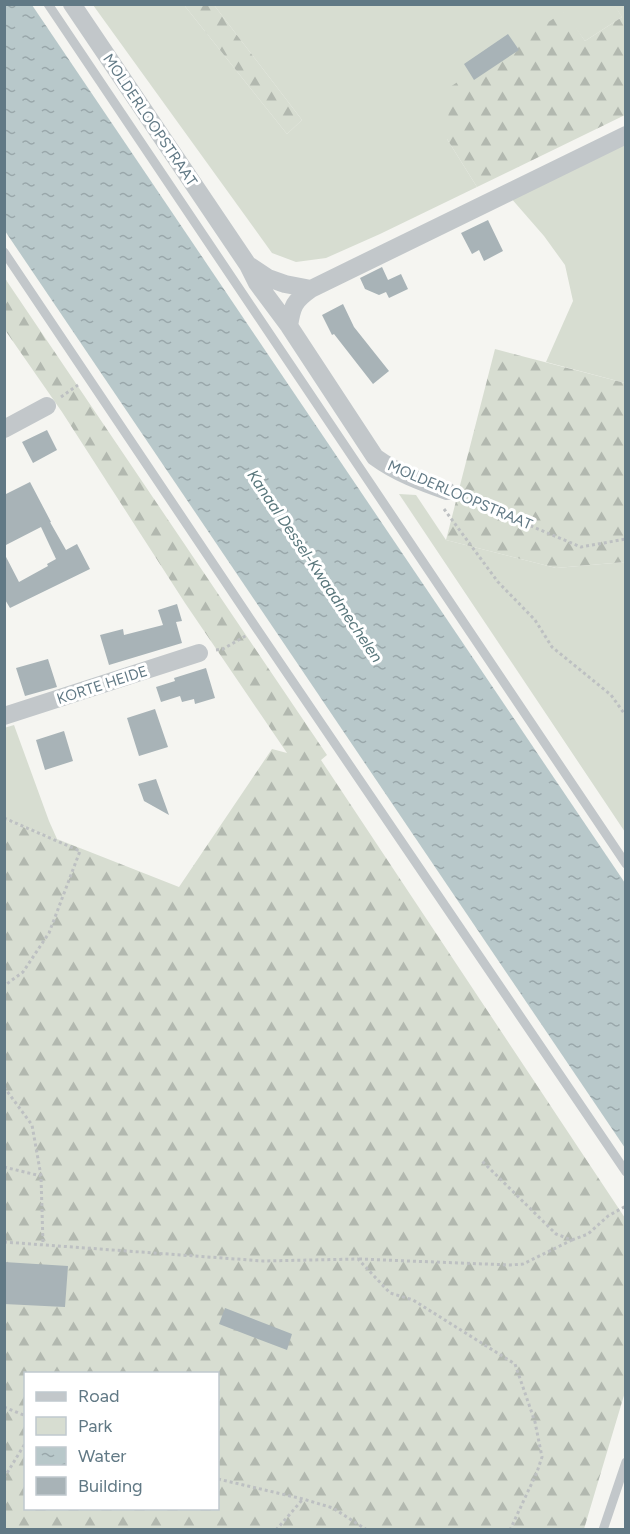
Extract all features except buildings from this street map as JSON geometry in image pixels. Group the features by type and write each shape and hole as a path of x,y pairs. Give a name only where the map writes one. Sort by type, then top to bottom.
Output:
{"street":[{"name":"MOLDERLOOPSTRAAT","path":"72,4 375,457 390,468 447,491"},
{"path":"289,326 291,309 297,299 311,289 626,135"},
{"name":"MOLDERLOOPSTRAAT","path":"248,265 268,278 311,289"},
{"path":"4,429 47,406"},
{"name":"KORTE HEIDE","path":"4,716 199,653"}],"lane":[{"path":"48,4 626,864"},
{"path":"4,252 256,629 626,1172"},
{"path":"603,1530 626,1462"}],"path":[{"path":"47,406 89,377"},
{"path":"425,483 498,582 535,620 552,647 611,695 626,716"},
{"name":"MOLDERLOOPSTRAAT","path":"447,491 581,547 626,539"},
{"path":"199,653 223,649 256,629"},
{"path":"4,818 80,851 50,933 23,972 4,986"},
{"path":"4,1087 32,1125 41,1176 44,1244"},
{"path":"482,1161 556,1234 572,1240"},
{"path":"4,1167 41,1176"},
{"path":"4,1242 263,1261 358,1259 510,1265 523,1264 588,1234 608,1216 626,1206"},
{"path":"358,1259 390,1293 413,1300 515,1364 535,1422 542,1457 510,1530"},
{"path":"4,1407 24,1415"},
{"path":"4,1478 24,1445"},
{"path":"219,1479 333,1508 367,1530"},
{"path":"276,1530 303,1499"}],"green space":[{"path":"614,4 622,17 585,41 564,12 447,139 477,187 326,258 296,262 272,253 93,5 184,5 287,134 302,120 214,5"},
{"path":"184,5 214,5 302,120 287,134"},
{"path":"614,5 625,5 625,115 477,187 447,139 450,87 565,11 585,41 622,17"},
{"path":"625,139 625,383 546,362 573,301 565,265 544,236 510,197"},
{"path":"4,277 327,755 321,760 625,1218 625,1392 584,1529 5,1529 5,820 179,887 272,749 287,753 185,603 62,412 5,330"},
{"path":"495,349 625,383 625,562 556,568 446,540"},
{"path":"399,494 416,495 446,540 556,568 625,562 625,832"},
{"path":"14,725 57,839 85,850 5,820 4,728"}],"water":[{"name":"Kanaal Dessel-Kwaadmechelen","path":"4,5 32,5 625,883 625,1148 5,231"}]}
